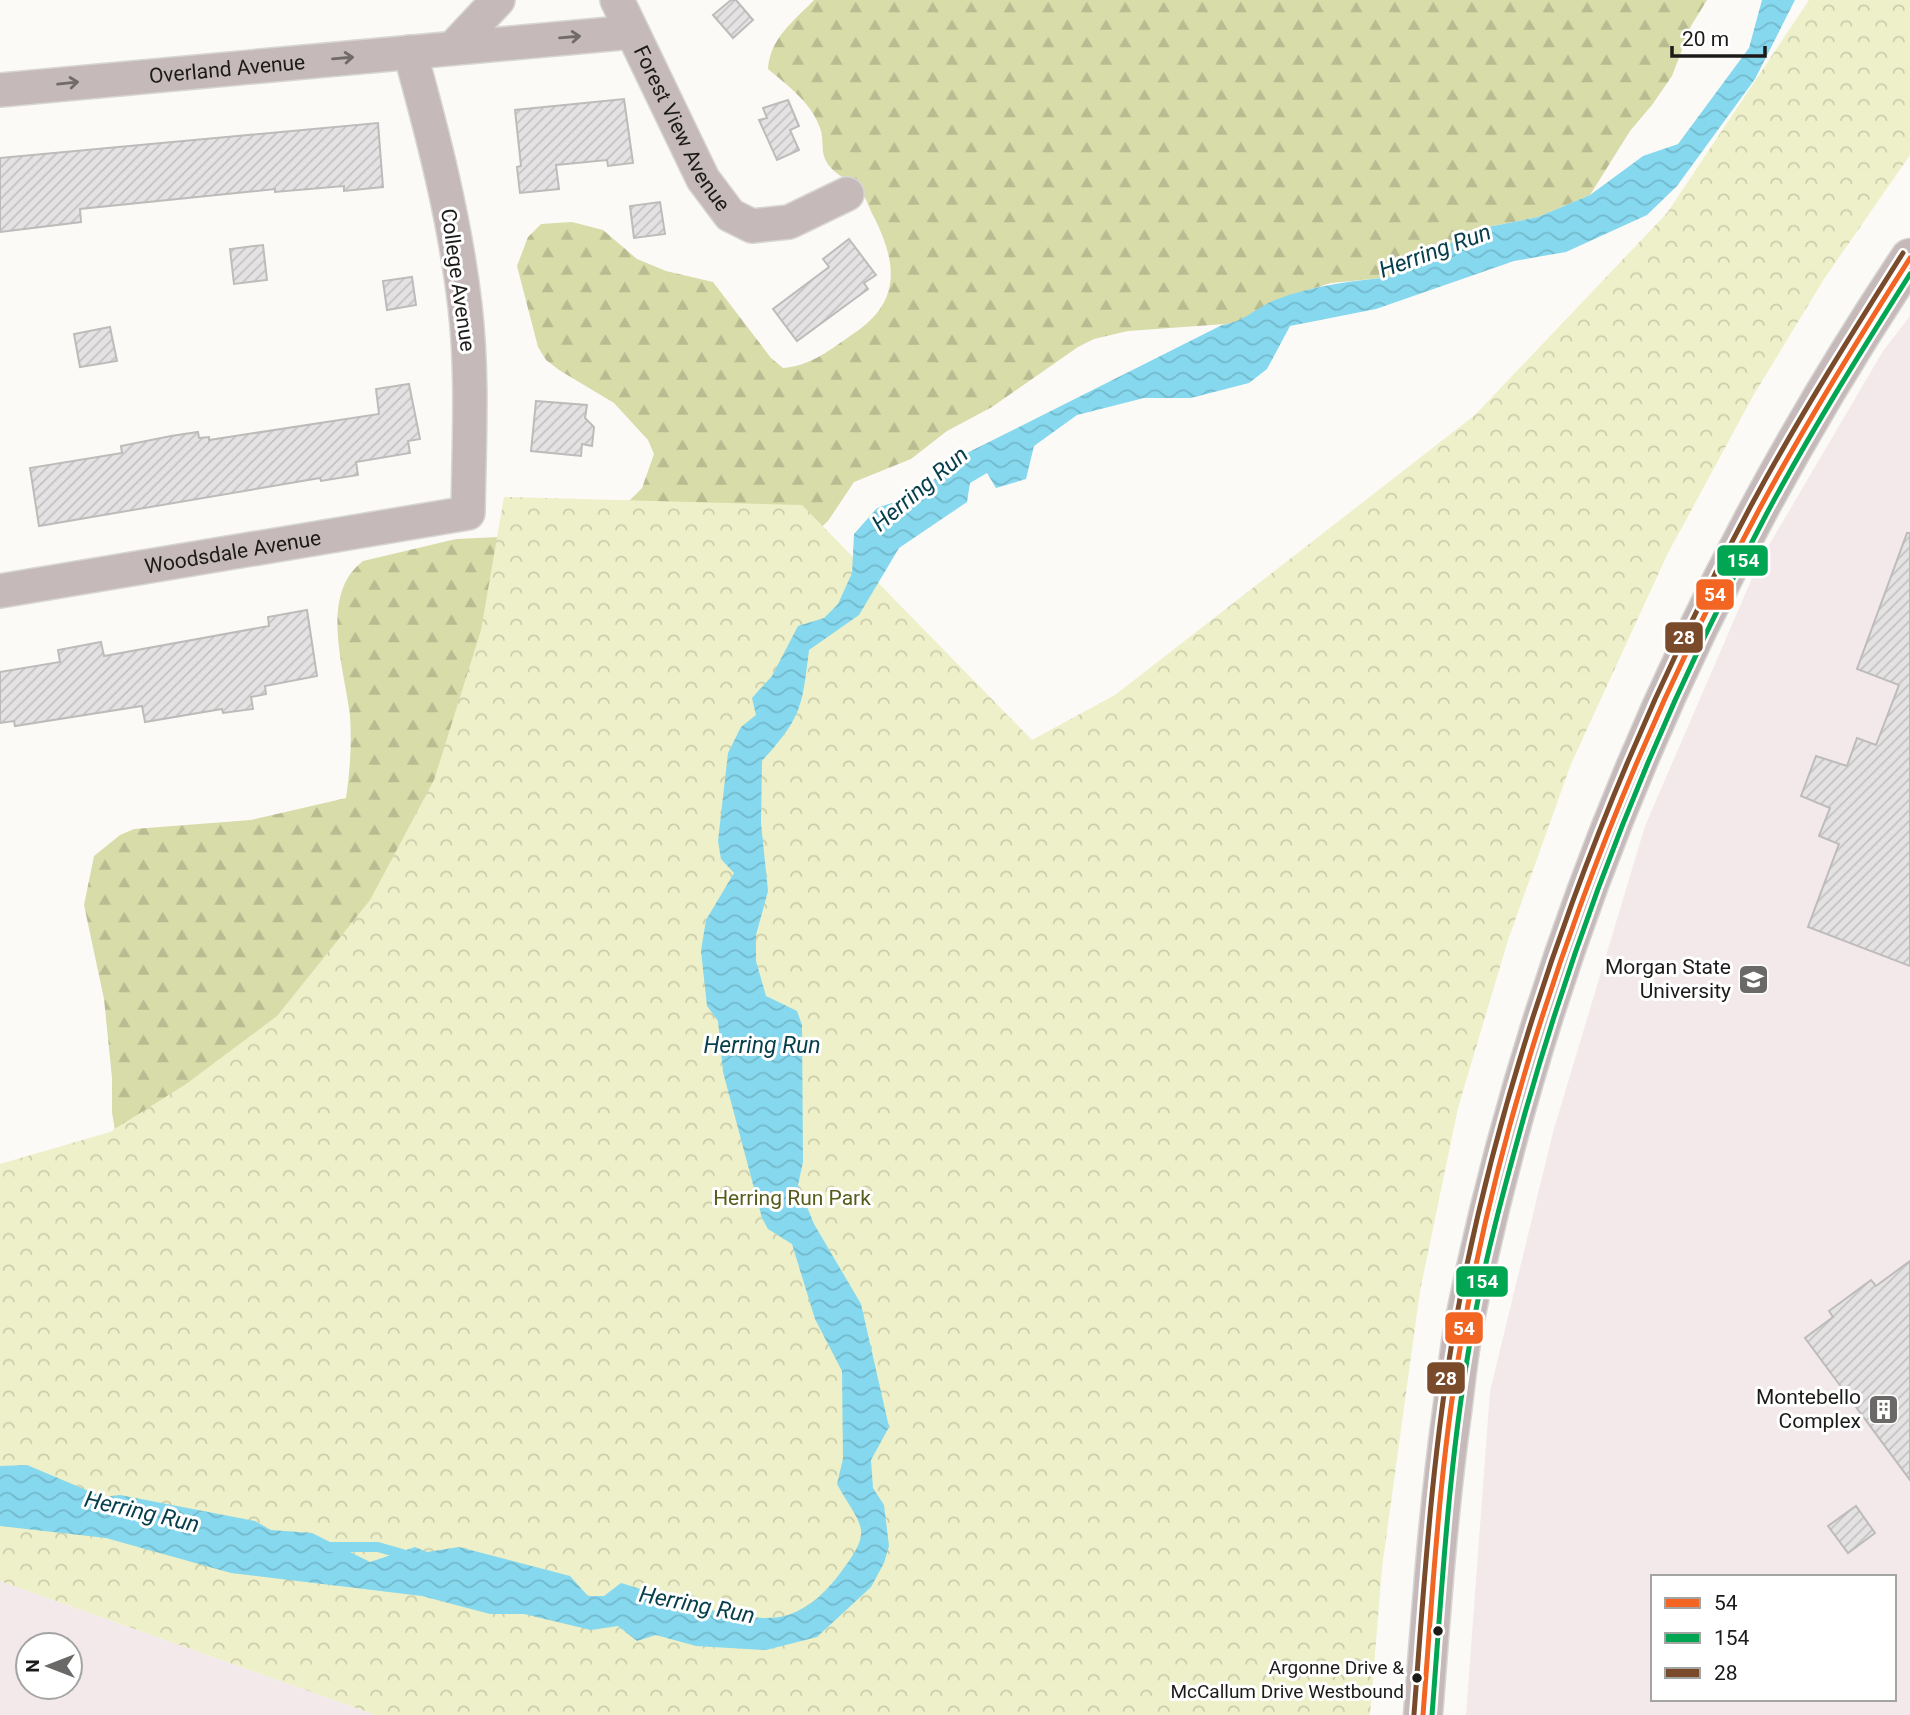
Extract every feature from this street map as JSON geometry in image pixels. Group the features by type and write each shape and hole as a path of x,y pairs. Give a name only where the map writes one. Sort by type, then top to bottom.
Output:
{"main road":[{"path":"1423,1715 1445,1462 1464,1322 1502,1162 1578,918 1667,691 1727,567 1845,359 1910,258"}],"street":[{"path":"453,48 498,0"},
{"name":"Forest View Avenue","path":"617,0 703,179 730,215 752,226 789,222 847,194"},
{"name":"Overland Avenue","path":"0,90 632,32"},
{"name":"College Avenue","path":"410,52 444,185 465,307 470,407 468,513"},
{"name":"Woodsdale Avenue","path":"0,591 468,513"}],"shaded area":[{"name":"Morgan State University","path":"1910,316 1910,1715 1466,1715 1490,1391 1553,1132 1645,826 1759,562 1883,351"},
{"path":"0,1581 376,1715 0,1715"}],"green space":[{"path":"814,0 1707,0 1691,26 1672,76 1630,131 1590,195 1538,217 1463,232 1451,243 1408,259 1392,277 1331,283 1273,301 1239,323 1128,331 1094,339 1078,347 992,407 947,431 911,459 854,482 828,521 805,543 655,965 120,1163 112,1112 112,1078 104,999 84,905 94,856 120,835 134,829 251,820 346,798 351,726 340,656 338,613 341,593 349,576 363,561 456,539 522,536 599,518 630,500 642,488 654,454 648,440 614,403 559,370 546,360 538,347 517,266 528,237 541,224 572,222 603,230 637,259 666,271 713,282 771,358 783,368 803,364 820,356 853,334 880,310 887,296 891,268 883,236 865,197 828,164 821,132 811,110 768,69 778,39"},
{"name":"Herring Run Park","path":"1809,0 1910,0 1910,155 1824,279 1753,396 1667,555 1571,764 1508,940 1458,1108 1420,1291 1382,1568 1370,1715 376,1715 0,1581 0,1164 110,1132 186,1084 277,1016 370,900 434,780 481,630 504,497 802,505 1032,740 1115,695 1475,415 1667,213"}],"water":[{"name":"Herring Run","path":"1762,0 1795,0 1755,79 1677,186 1647,215 1566,252 1514,261 1376,309 1290,326 1267,369 1249,383 1191,398 1144,398 1077,415 1034,446 1026,479 996,488 987,473 970,483 967,502 899,548 859,615 809,650 802,699 793,722 762,761 761,823 768,891 756,935 756,961 766,996 797,1011 802,1025 803,1162 798,1185 814,1224 861,1304 889,1427 871,1460 873,1488 884,1505 889,1546 884,1563 871,1587 817,1637 766,1650 696,1646 656,1635 637,1641 618,1626 591,1630 524,1614 490,1614 422,1596 231,1573 106,1538 0,1526 0,1466 27,1465 103,1497 120,1495 255,1521 271,1530 312,1533 370,1562 415,1547 427,1552 459,1547 570,1576 588,1596 604,1596 621,1583 681,1602 752,1617 772,1618 788,1615 818,1598 836,1579 861,1537 858,1520 837,1484 843,1459 842,1371 815,1319 792,1244 768,1229 762,1218 723,1072 718,1021 707,1006 701,951 706,920 734,873 721,859 718,841 728,753 741,727 756,715 752,698 772,676 798,626 824,618 838,604 852,573 854,534 877,508 915,495 963,455 1222,325 1243,318 1268,303 1318,287 1392,277 1408,259 1451,243 1463,232 1538,217 1590,195 1643,156 1678,144 1749,48"}],"building":[{"path":"731,0 736,0 753,20 733,38 713,15"},
{"path":"624,99 633,163 608,166 607,160 556,165 559,189 520,193 517,167 521,166 515,110"},
{"path":"788,100 799,126 790,130 799,150 777,160 759,120 767,118 763,108"},
{"path":"378,123 383,187 344,191 344,186 275,192 275,189 80,209 81,222 0,232 0,158"},
{"path":"660,202 665,234 634,238 630,206"},
{"path":"849,239 876,275 864,283 868,289 797,341 773,309 829,267 823,259"},
{"path":"263,245 267,280 234,284 230,249"},
{"path":"412,277 416,305 387,310 383,281"},
{"path":"110,327 117,361 80,367 74,334"},
{"path":"409,384 420,439 408,441 410,453 356,462 358,475 321,481 320,478 39,526 30,468 122,453 121,446 171,436 198,432 199,438 209,437 209,440 379,414 376,389"},
{"path":"536,401 587,405 585,418 594,427 592,446 582,444 581,456 531,451"},
{"path":"1907,533 1910,533 1910,966 1808,927 1839,844 1819,836 1830,808 1801,796 1816,756 1847,766 1857,738 1876,745 1899,685 1857,669"},
{"path":"307,610 317,676 265,686 266,694 251,697 253,709 223,713 222,709 145,722 142,706 15,726 14,721 0,723 0,672 60,662 58,650 101,642 104,656 269,626 268,617"},
{"name":"Montebello Complex","path":"1910,1261 1910,1480 1805,1338 1833,1317 1829,1311 1871,1280 1876,1286"},
{"path":"1856,1506 1875,1533 1848,1553 1828,1526"}],"waterway":[{"name":"Herring Run","path":"328,1547 378,1547 409,1556"}],"transit line":[{"name":"28","path":"1414,1714 1435,1470 1455,1325 1477,1220 1504,1114 1536,1007 1572,902 1613,798 1704,597 1789,439 1903,253"},
{"name":"54","path":"1423,1715 1443,1471 1464,1326 1486,1221 1544,1010 1621,801 1665,699 1712,601 1796,443 1910,258"},
{"name":"154","path":"1432,1715 1457,1426 1477,1304 1510,1167 1573,958 1630,807 1694,658 1801,452 1910,274"}],"place":[{"name":"Morgan State University","path":"1754,979"},
{"name":"Montebello Complex","path":"1884,1409"},
{"name":"Argonne Drive & McCallum Drive Westbound","path":"1417,1678"}]}
